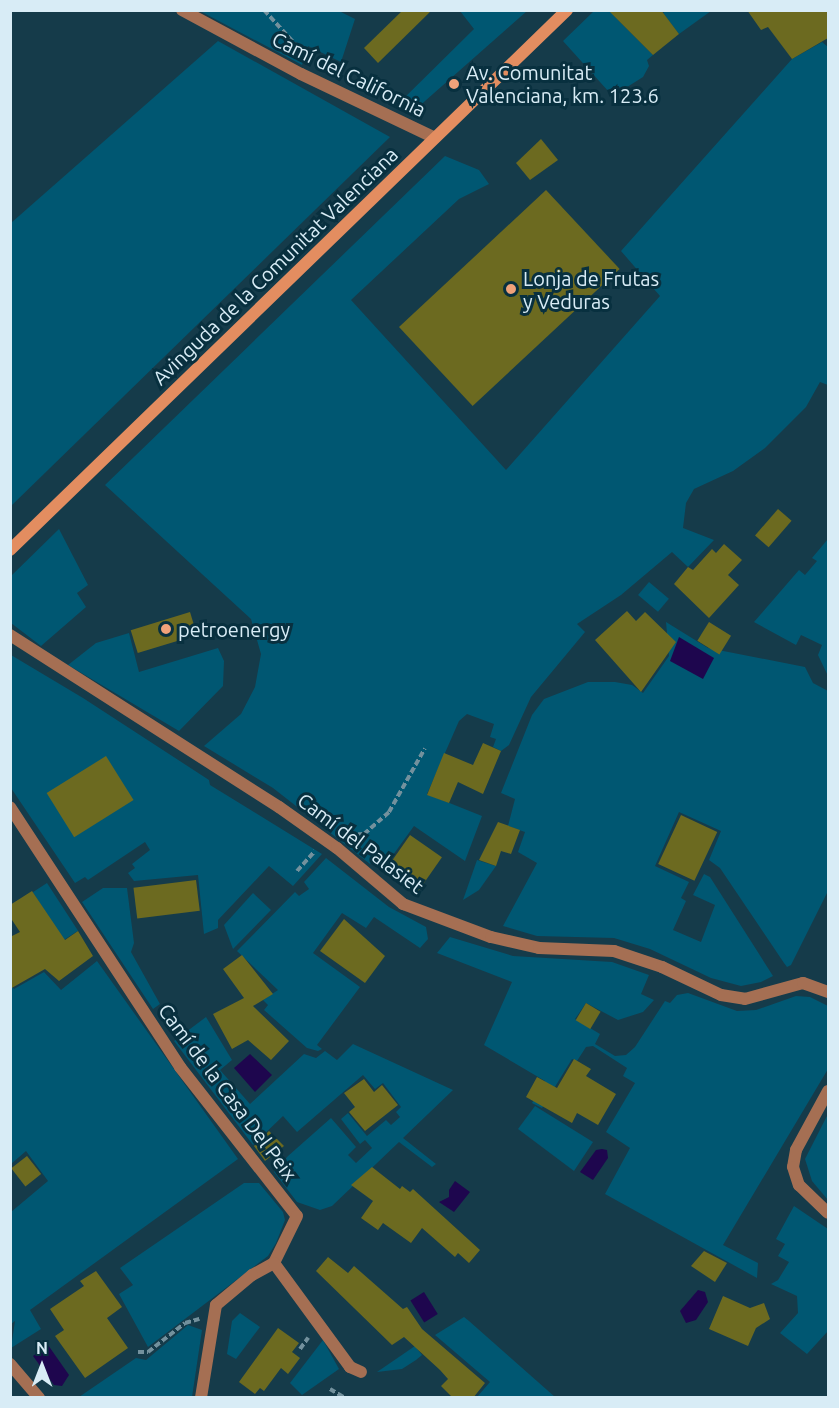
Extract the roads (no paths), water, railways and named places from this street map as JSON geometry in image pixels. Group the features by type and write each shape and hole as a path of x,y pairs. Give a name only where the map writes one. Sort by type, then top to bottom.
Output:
{"main road":[{"name":"Avinguda de la Comunitat Valenciana","path":"10,550 567,10"}],"lane":[{"name":"Camí del California","path":"182,10 316,81 435,138"},
{"name":"Camí del Palasiet","path":"10,635 324,838 403,904 491,937 539,948 614,951 662,967 721,995 745,999 803,983 828,992"},
{"name":"Camí de la Casa Del Peix","path":"10,807 180,1067 293,1210 295,1224 274,1263"},
{"path":"828,1091 796,1150 793,1167 799,1185 828,1213"},
{"path":"201,1398 211,1316 216,1305 252,1275 274,1263 350,1367 361,1372"},
{"path":"10,1364 39,1398"}],"place":[{"name":"Av. Comunitat Valenciana, km. 123.6","path":"454,84"},
{"name":"Lonja de Frutas y Veduras","path":"511,289"},
{"name":"petroenergy","path":"166,629"}]}
